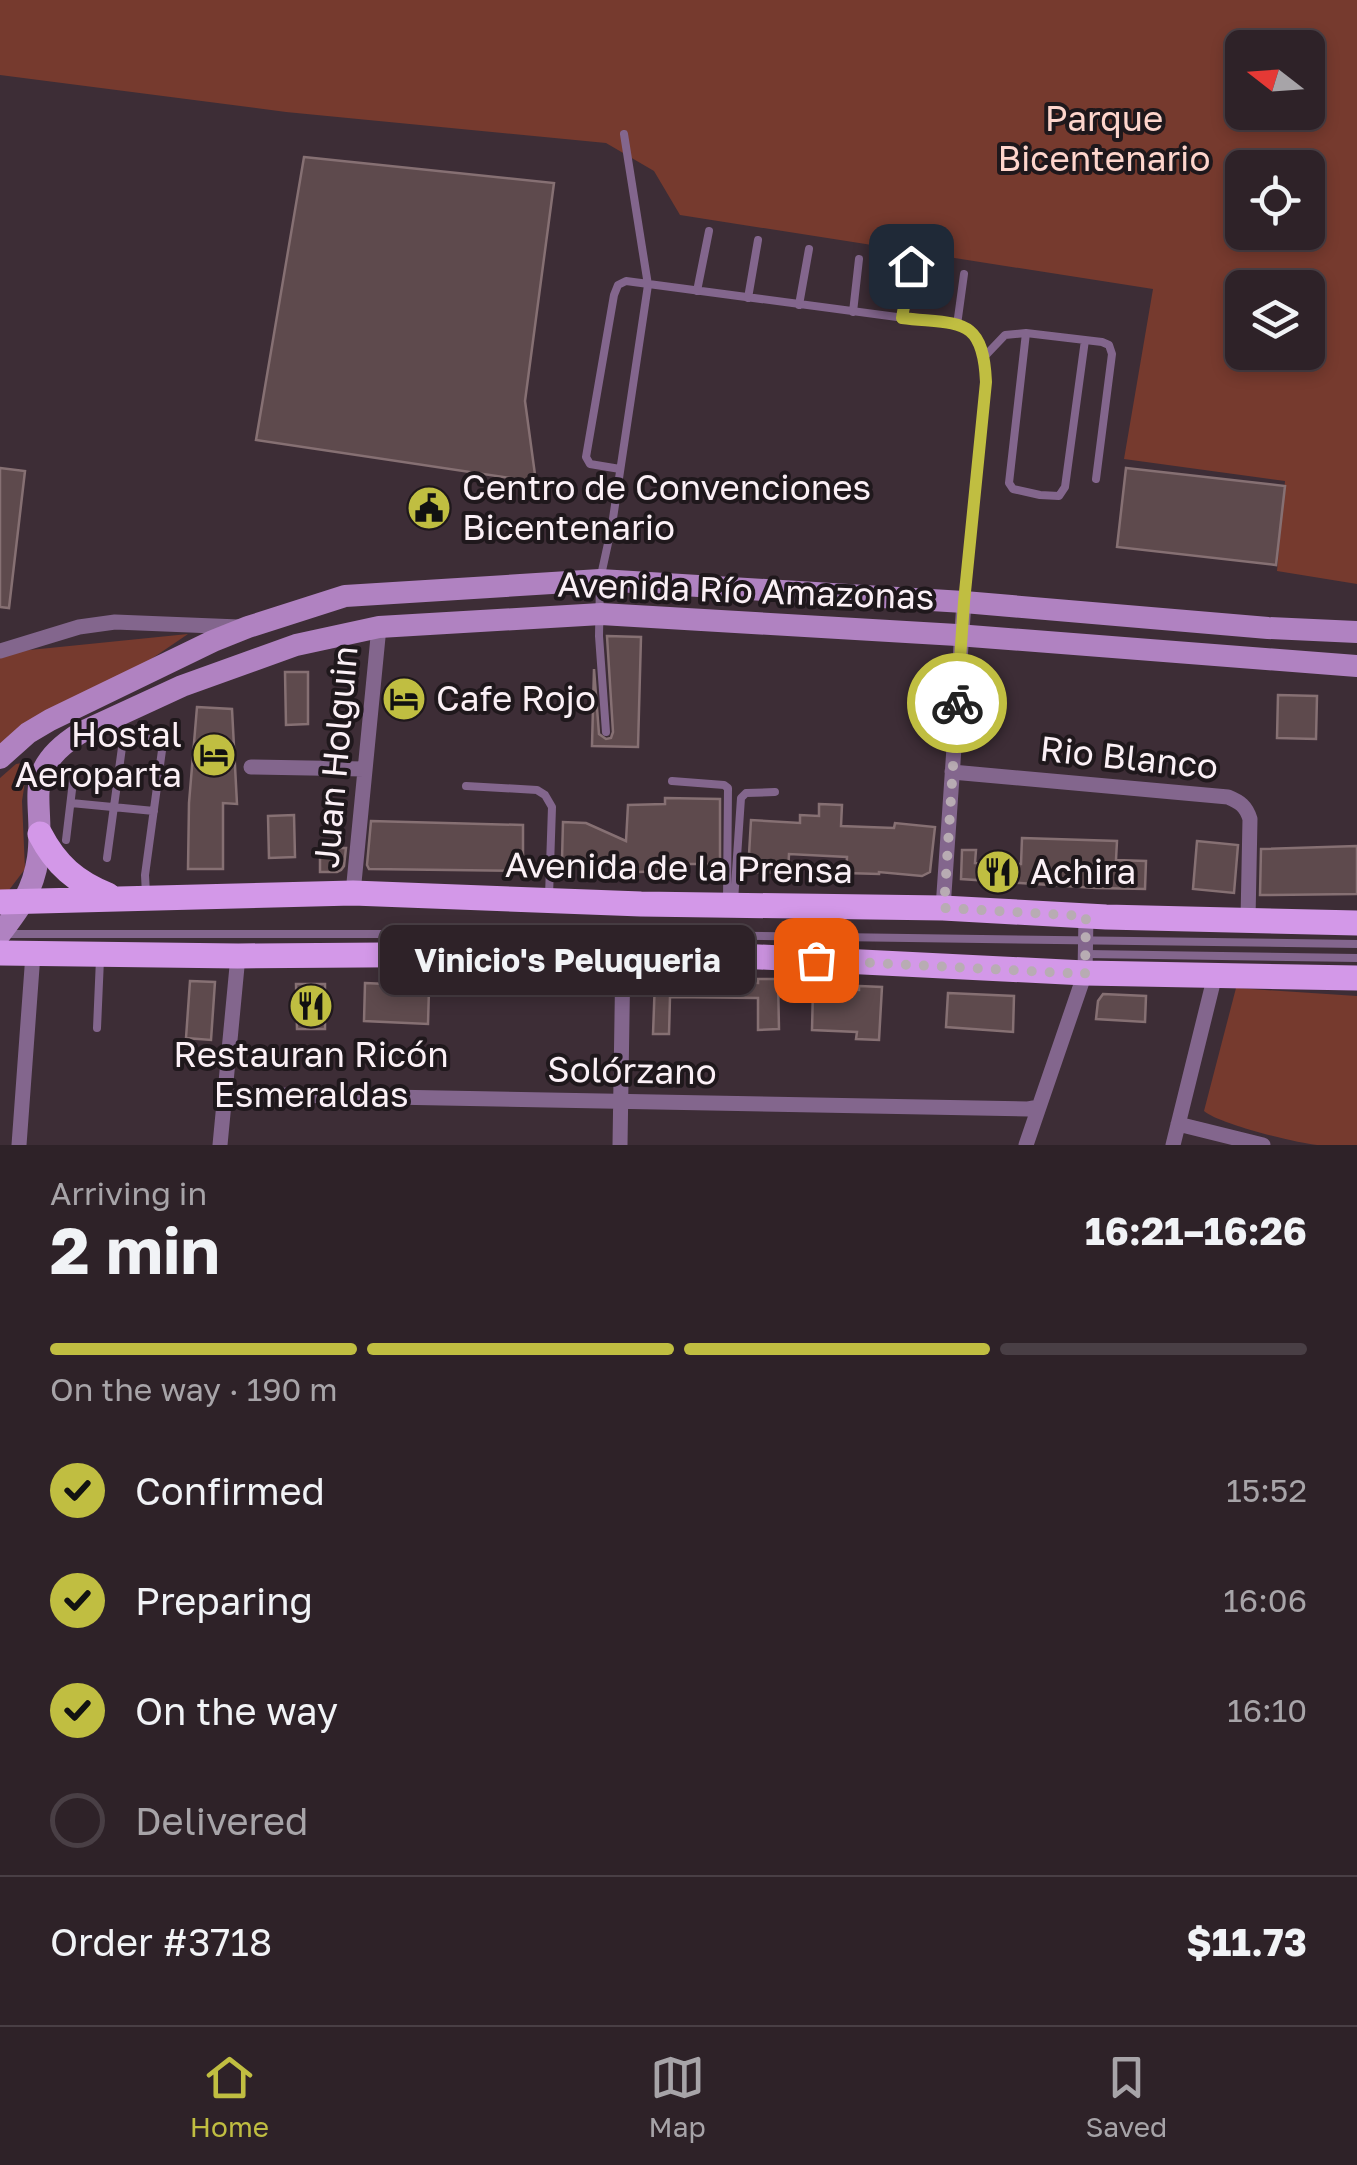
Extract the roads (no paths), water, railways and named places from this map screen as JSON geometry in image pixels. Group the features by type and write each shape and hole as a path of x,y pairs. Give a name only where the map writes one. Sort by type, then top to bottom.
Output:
{"main road":[{"name":"Avenida Río Amazonas","path":"0,758 28,733 78,705 214,641 345,596 600,580 1357,632"},
{"name":"Avenida Río Amazonas","path":"0,934 36,868 40,834 38,786 48,760 65,742 182,686 296,645 379,626 600,614 961,635 1357,666"},
{"path":"1268,628 1269,658"},
{"path":"40,834 50,853 70,875 117,899"},
{"name":"Avenida de la Prensa","path":"15,904 353,894 944,908 1214,976 1357,978"},
{"name":"Avenida de la Prensa","path":"0,953 238,956 1086,946 1248,919 1357,923"}],"street":[{"path":"944,908 964,602"},
{"path":"0,651 79,627 115,622 248,627"},
{"name":"Juan Holguin","path":"353,894 379,626"},
{"path":"252,767 364,770"},
{"name":"Rio Blanco","path":"952,772 1228,797 1245,806 1250,819 1248,919"},
{"path":"1026,1145 1086,946"},
{"path":"620,1145 622,952"},
{"path":"19,1145 33,954"},
{"path":"220,1145 238,956"},
{"path":"1173,1145 1214,976"},
{"name":"Solórzano","path":"225,1094 1039,1107"},
{"path":"1178,1124 1263,1145"}],"lane":[{"path":"606,732 599,636 600,580 648,285 624,134"},
{"path":"697,291 709,232"},
{"path":"748,298 758,240"},
{"path":"799,305 809,249"},
{"path":"853,312 860,260"},
{"path":"902,318 911,266"},
{"path":"957,325 964,274"},
{"path":"620,469 590,464 586,457 614,295 618,285 626,281 957,325 970,330 985,356 986,382 964,602"},
{"path":"985,356 1004,334 1026,333 1109,346 1112,354 1096,478"},
{"path":"1026,333 1009,482 1013,489 1040,496 1059,496 1064,488 1085,340"},
{"path":"106,858 123,740 108,720"},
{"path":"123,740 154,737 163,743 145,875 146,898"},
{"path":"66,840 74,773"},
{"path":"672,781 728,788 731,905"},
{"path":"466,786 537,790 550,801 549,901"},
{"path":"731,905 741,798 746,793 776,792"},
{"path":"71,802 154,811"},
{"path":"0,934 604,934 1086,946 1357,958"},
{"path":"1086,946 1357,944"},
{"path":"97,1028 100,955"}],"place":[{"name":"Centro de Convenciones Bicentenario","path":"429,508"},
{"name":"Cafe Rojo","path":"404,699"},
{"name":"Hostal Aeroparta","path":"214,755"},
{"name":"Achira","path":"998,872"},
{"name":"Vinicio's Peluqueria","path":"816,960"},
{"name":"Restauran Ricón Esmeraldas","path":"311,1006"}],"park label":[{"name":"Parque Bicentenario","path":"1104,139"}]}
